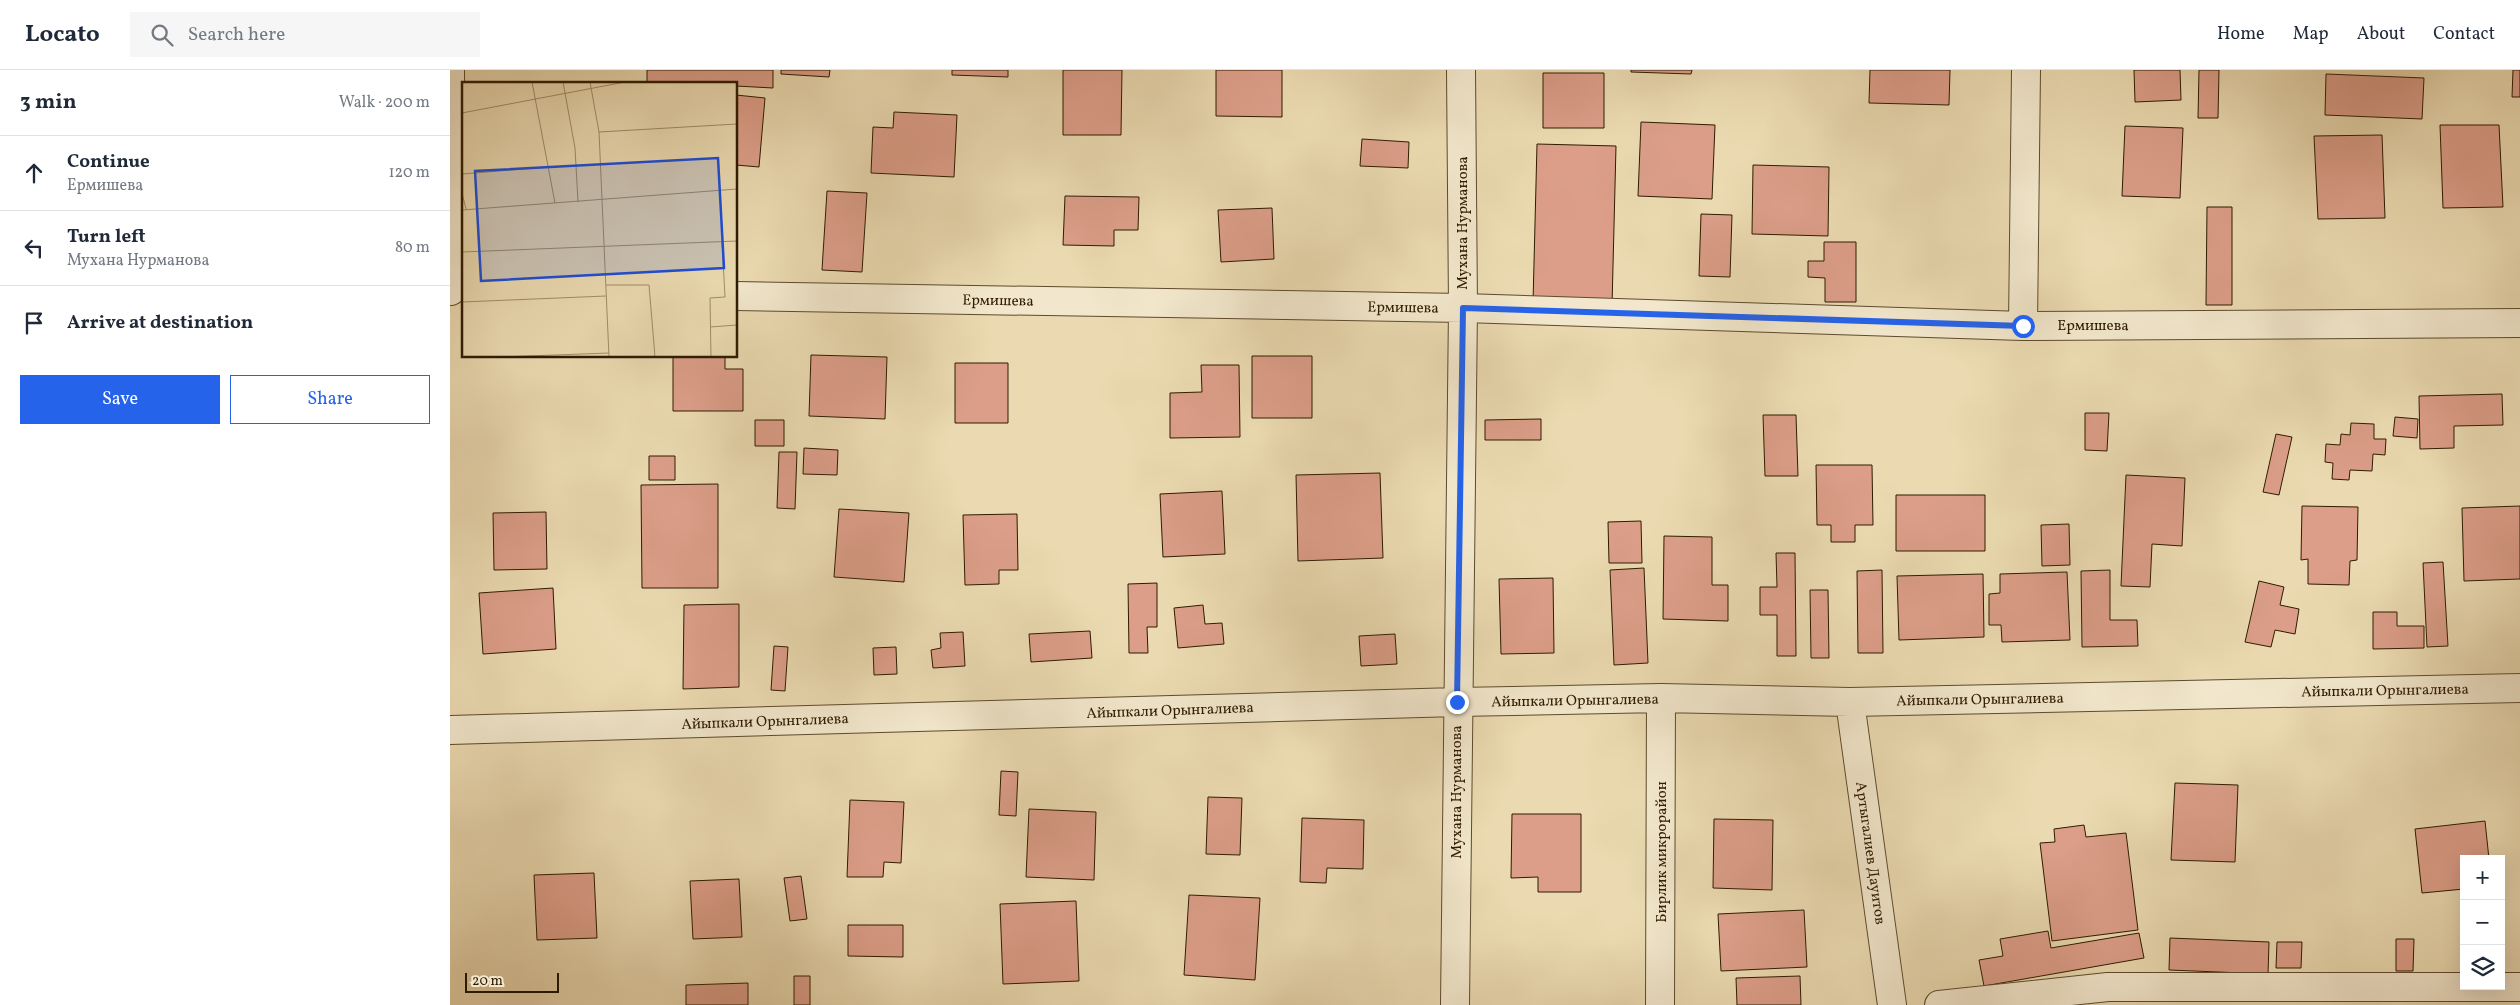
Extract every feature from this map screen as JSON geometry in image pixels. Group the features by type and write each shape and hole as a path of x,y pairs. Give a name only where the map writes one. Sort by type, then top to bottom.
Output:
{"street":[{"path":"450,70 455,291"},
{"name":"Мухана Нурманова","path":"1454,1005 1463,308 1461,70"},
{"path":"2023,326 2026,70"},
{"name":"Ермишева","path":"738,296 1463,308 2023,326 2520,323"},
{"name":"Айыпкали Орынгалиева","path":"450,730 1457,702 1661,698 1850,702 2520,688"},
{"name":"Бирлик микрорайон","path":"1660,1005 1661,698"},
{"name":"Артыгалиев Дауитов","path":"1850,702 1892,1005"},
{"path":"1939,1005 2108,987 2520,987"}],"building":[{"path":"647,70 773,70 773,88 738,86 738,82 647,82"},
{"path":"781,70 830,70 829,77 781,74"},
{"path":"952,70 1008,70 1008,77 952,75"},
{"path":"1063,70 1122,70 1121,135 1063,135"},
{"path":"1216,70 1282,70 1282,117 1216,116"},
{"path":"1631,70 1692,70 1691,74 1631,72"},
{"path":"1870,70 1950,70 1949,105 1869,103"},
{"path":"2134,70 2180,70 2181,100 2135,102"},
{"path":"2199,70 2219,70 2218,118 2198,118"},
{"path":"2513,70 2520,70 2520,97 2512,97"},
{"path":"1543,73 1604,73 1604,128 1543,128"},
{"path":"2326,74 2424,78 2422,119 2325,115"},
{"path":"738,95 765,98 759,167 738,165"},
{"path":"894,112 957,115 954,177 871,173 873,127 893,128"},
{"path":"1641,122 1715,125 1712,199 1638,196"},
{"path":"2440,125 2499,125 2503,207 2443,208"},
{"path":"2125,126 2183,128 2180,198 2122,196"},
{"path":"2382,135 2385,218 2318,219 2314,136"},
{"path":"1362,139 1409,142 1408,168 1360,166"},
{"path":"1537,144 1616,146 1612,306 1533,303"},
{"path":"1753,165 1829,167 1828,236 1752,234"},
{"path":"827,191 867,193 862,272 822,270"},
{"path":"1065,196 1139,197 1138,230 1114,230 1114,246 1063,245"},
{"path":"2207,207 2232,207 2232,305 2206,305"},
{"path":"1272,208 1274,259 1221,262 1218,210"},
{"path":"1701,214 1732,215 1730,277 1699,276"},
{"path":"1824,242 1856,242 1856,302 1825,302 1825,278 1808,277 1808,261 1824,261"},
{"path":"811,355 887,357 885,419 809,416"},
{"path":"1252,356 1312,356 1312,418 1252,418"},
{"path":"673,358 725,358 725,369 743,369 743,411 673,411"},
{"path":"955,363 1008,363 1008,423 955,423"},
{"path":"1201,365 1239,365 1240,437 1170,438 1170,393 1202,392"},
{"path":"2502,394 2503,425 2454,426 2454,448 2420,449 2419,396"},
{"path":"2085,413 2109,413 2107,451 2085,450"},
{"path":"1763,415 1796,415 1798,476 1765,476"},
{"path":"2395,417 2418,419 2417,438 2393,436"},
{"path":"1541,419 1541,440 1485,440 1485,420"},
{"path":"755,420 784,420 784,446 755,446"},
{"path":"2351,423 2374,424 2374,439 2386,439 2385,455 2373,454 2372,471 2350,470 2349,480 2332,479 2333,463 2325,462 2326,444 2340,445 2341,434 2350,435"},
{"path":"2276,434 2292,437 2279,495 2263,492"},
{"path":"804,448 838,450 837,475 803,474"},
{"path":"779,452 797,452 795,509 777,508"},
{"path":"649,456 675,456 675,480 649,480"},
{"path":"1816,465 1872,465 1873,525 1855,525 1855,542 1831,542 1831,525 1817,525"},
{"path":"1380,473 1383,558 1298,561 1296,475"},
{"path":"2126,475 2185,478 2182,546 2152,544 2150,587 2121,586"},
{"path":"718,484 718,588 642,588 641,485"},
{"path":"1222,491 1225,554 1163,557 1160,494"},
{"path":"1896,495 1985,495 1985,551 1896,551"},
{"path":"2302,506 2358,507 2357,560 2350,561 2349,585 2308,584 2308,559 2301,560"},
{"path":"2520,506 2520,579 2464,581 2462,508"},
{"path":"839,509 909,513 904,582 834,577"},
{"path":"546,512 547,569 494,570 493,513"},
{"path":"1017,514 1018,570 999,570 999,584 965,585 963,515"},
{"path":"1641,521 1642,563 1609,563 1608,522"},
{"path":"2069,524 2070,565 2042,566 2041,525"},
{"path":"1664,536 1712,537 1712,585 1728,585 1728,621 1663,619"},
{"path":"1776,553 1795,553 1796,656 1777,656 1777,615 1760,615 1760,587 1777,587"},
{"path":"2443,562 2448,646 2427,647 2423,563"},
{"path":"1644,568 1648,663 1614,665 1610,570"},
{"path":"1882,570 1883,653 1858,653 1857,571"},
{"path":"2110,570 2110,620 2137,620 2138,646 2082,647 2081,571"},
{"path":"2067,572 2070,640 2002,642 2001,625 1989,625 1989,594 2000,593 2000,574"},
{"path":"1983,574 1984,637 1899,640 1897,576"},
{"path":"1553,578 1554,653 1501,654 1499,579"},
{"path":"2259,581 2284,587 2280,605 2299,609 2295,634 2275,630 2271,647 2245,642"},
{"path":"1157,583 1157,627 1147,627 1148,653 1129,653 1128,584"},
{"path":"553,588 556,649 483,654 479,593"},
{"path":"1810,590 1828,590 1829,658 1811,658"},
{"path":"739,604 739,687 683,689 684,605"},
{"path":"1203,605 1205,624 1222,623 1224,644 1178,648 1174,608"},
{"path":"2373,612 2397,612 2397,626 2424,626 2424,648 2373,649"},
{"path":"1090,631 1092,658 1031,662 1029,634"},
{"path":"963,632 965,666 933,668 931,650 941,648 940,633"},
{"path":"1395,634 1397,664 1361,666 1359,636"},
{"path":"774,646 788,647 785,691 771,690"},
{"path":"896,647 897,674 874,675 873,648"},
{"path":"1001,771 1018,772 1016,816 999,815"},
{"path":"2175,783 2238,785 2235,862 2171,860"},
{"path":"1208,797 1242,798 1240,855 1206,854"},
{"path":"850,800 904,802 901,863 884,862 883,877 847,877"},
{"path":"1029,809 1096,812 1094,880 1026,877"},
{"path":"1512,814 1581,814 1581,892 1538,892 1538,877 1511,878"},
{"path":"1302,818 1364,820 1363,869 1327,868 1326,883 1300,882"},
{"path":"1714,819 1773,820 1772,890 1713,888"},
{"path":"2485,821 2489,855 2460,855 2460,889 2422,893 2415,829"},
{"path":"2084,825 2086,837 2126,833 2138,930 2052,941 2040,843 2055,842 2054,829"},
{"path":"594,873 597,938 537,940 534,875"},
{"path":"801,876 807,919 790,921 784,878"},
{"path":"739,879 742,937 693,939 690,881"},
{"path":"1189,895 1260,898 1255,980 1184,975"},
{"path":"1076,901 1079,981 1003,984 1000,904"},
{"path":"1804,910 1807,967 1721,971 1718,914"},
{"path":"848,925 903,925 903,957 848,956"},
{"path":"2048,931 2051,948 2139,933 2144,958 1984,986 1979,960 2003,956 2000,939"},
{"path":"2170,938 2269,942 2268,974 2169,970"},
{"path":"2396,939 2414,939 2413,971 2396,971"},
{"path":"2277,942 2302,942 2301,968 2276,968"},
{"path":"794,976 810,976 810,1005 794,1005"},
{"path":"1800,976 1801,1005 1737,1005 1736,978"},
{"path":"748,983 748,1005 686,1005 686,985"}],"route":[{"path":"1457,702 1463,308 2023,326"}]}
